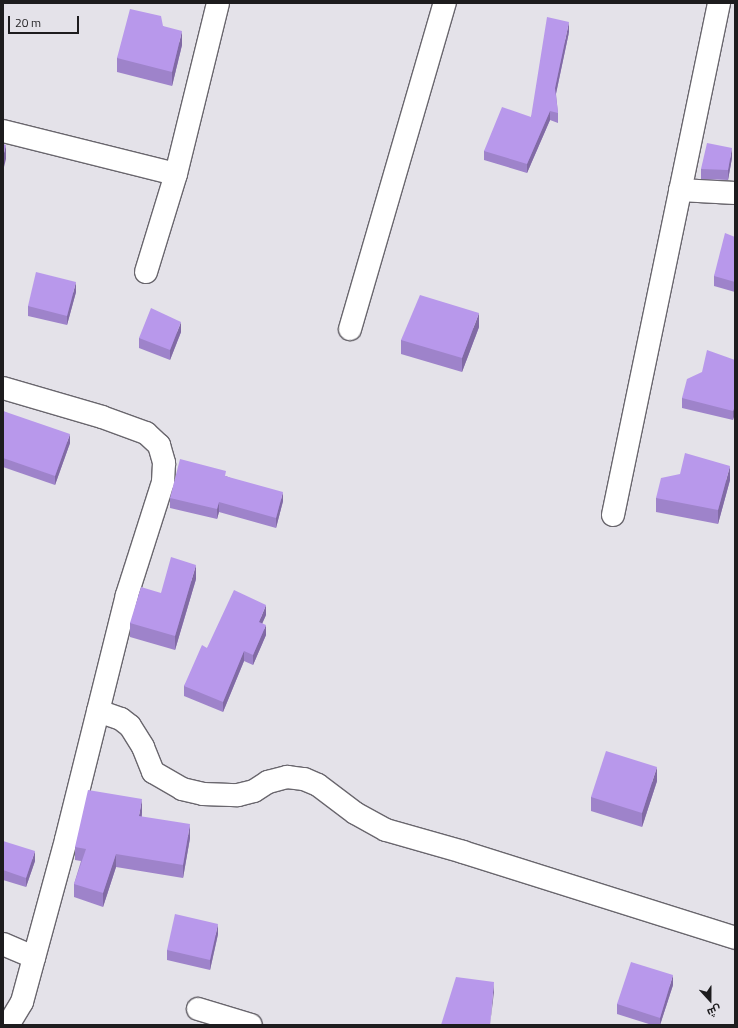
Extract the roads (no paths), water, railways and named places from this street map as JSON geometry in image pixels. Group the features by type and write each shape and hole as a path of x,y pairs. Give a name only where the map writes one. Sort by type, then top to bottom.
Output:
{"street":[{"path":"146,272 176,174 218,3"},
{"path":"350,329 446,3"},
{"path":"613,515 719,3"},
{"path":"3,131 176,174"},
{"path":"680,190 735,193"},
{"path":"3,388 102,417 146,433 159,445 163,454 163,482 127,595 22,1002 7,1023"},
{"path":"98,711 121,719 130,726 143,747 153,772 182,789 203,794 238,795 254,791 268,782 287,777 304,779 318,785 355,813 386,830 463,852 735,938"},
{"path":"3,944 34,957"},
{"path":"198,1009 251,1025"}]}
